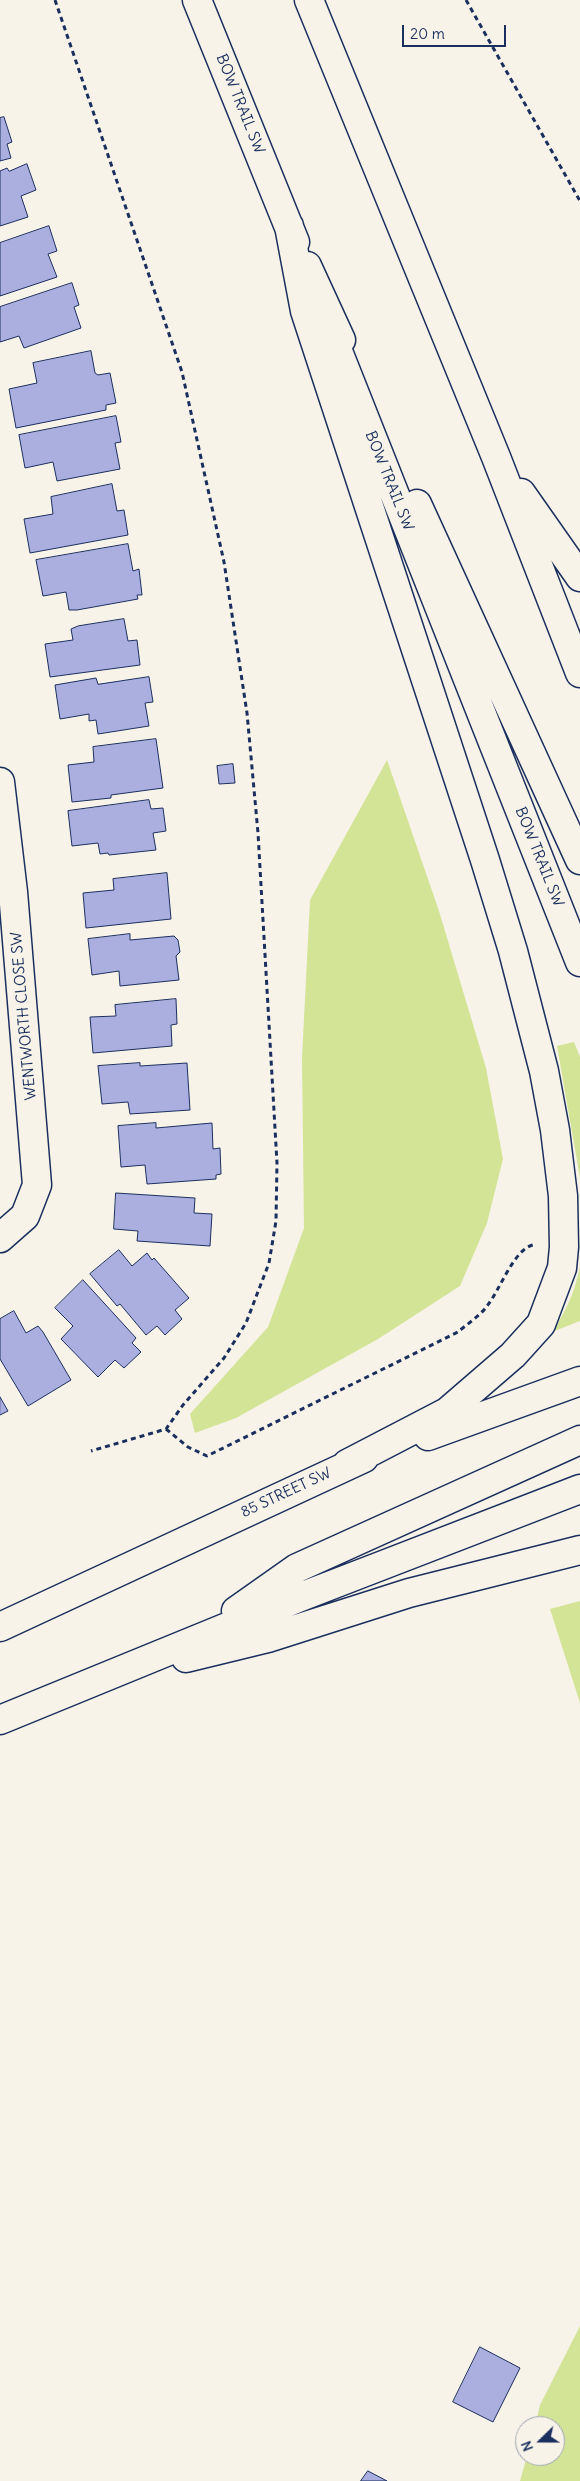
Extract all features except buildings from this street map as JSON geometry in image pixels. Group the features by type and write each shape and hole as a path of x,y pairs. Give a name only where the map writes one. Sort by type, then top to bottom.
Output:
{"main road":[{"name":"BOW TRAIL SW","path":"197,0 580,962"},
{"path":"309,0 496,457 580,673"},
{"path":"288,226 580,860"},
{"path":"288,226 306,311 486,860 513,951 544,1071 555,1130 563,1196 564,1247 562,1268 541,1324 513,1355 447,1412 347,1464"},
{"path":"496,457 580,577"},
{"name":"WENTWORTH CLOSE SW","path":"0,782 13,892 37,1185 25,1216 0,1238"},
{"name":"85 STREET SW","path":"0,1627 347,1464 580,1381"},
{"path":"201,1637 297,1568 580,1440"},
{"path":"0,1720 201,1637 580,1489"},
{"path":"99,1678 268,1638 409,1593 580,1550"}],"path":[{"path":"54,0 182,372 224,562 247,713 258,833 276,1143 276,1221 269,1263 246,1323 224,1358 183,1405 166,1429 91,1451"},
{"path":"466,0 580,201"},
{"path":"166,1429 188,1447 207,1456 458,1332 486,1307 518,1255 526,1247 538,1244"}],"green space":[{"path":"387,760 439,911 486,1068 503,1159 487,1223 460,1286 378,1339 236,1418 195,1433 190,1414 268,1327 304,1228 302,1058 310,900"},
{"path":"574,1042 580,1057 580,1178 557,1046"},
{"path":"580,1266 580,1321 552,1332 569,1301"},
{"path":"580,1601 580,1703 550,1609"},
{"path":"580,2326 580,2481 520,2481 524,2466 565,2466 565,2416 537,2416 540,2405"}]}
